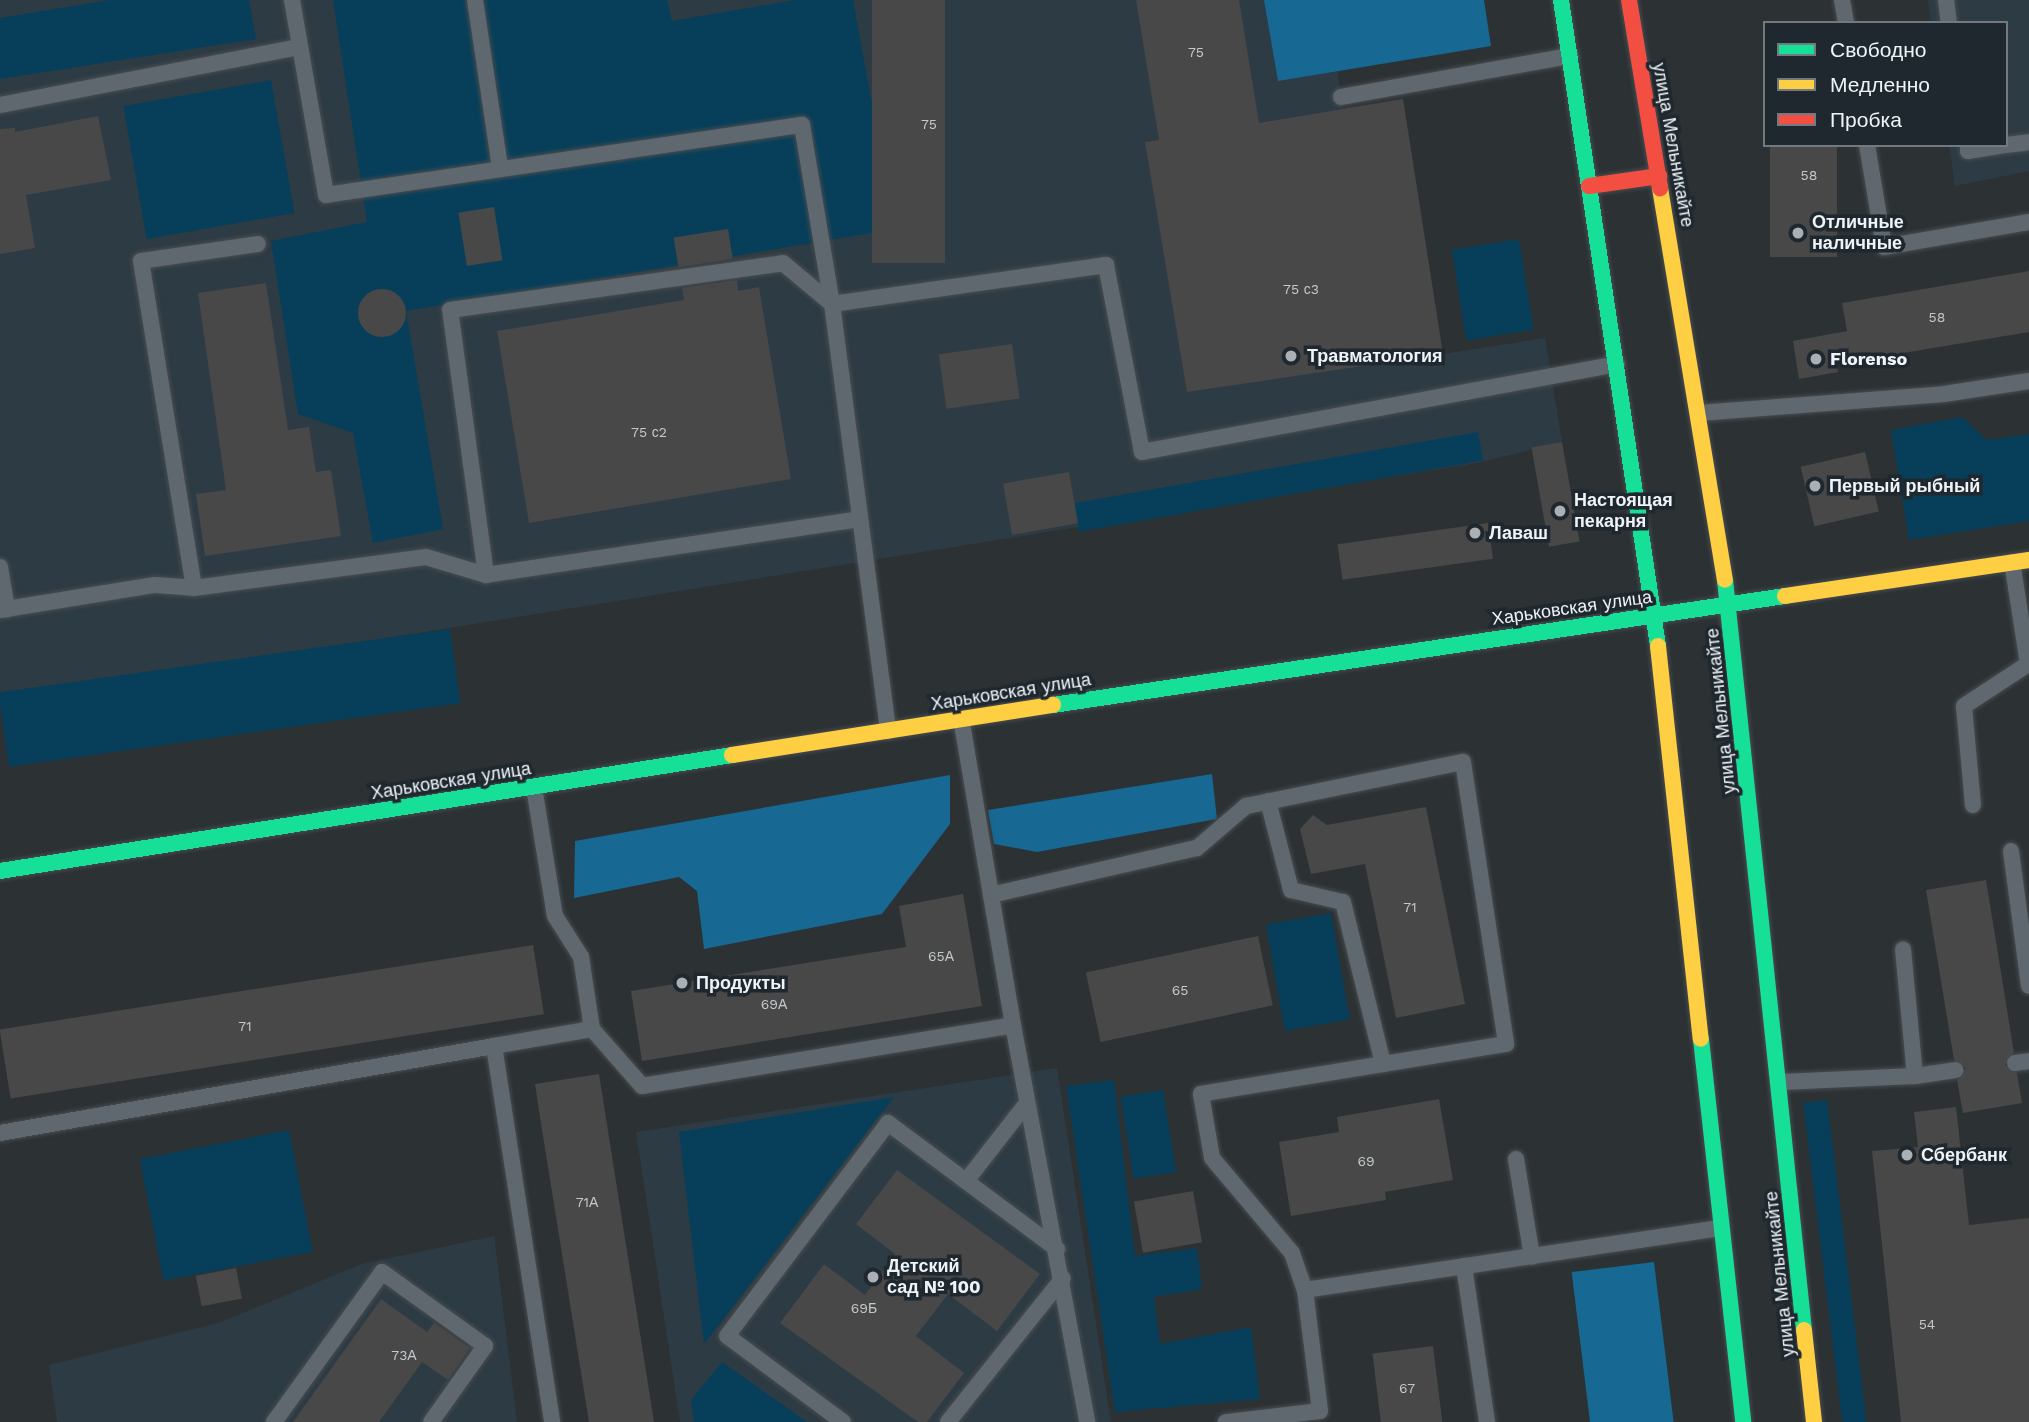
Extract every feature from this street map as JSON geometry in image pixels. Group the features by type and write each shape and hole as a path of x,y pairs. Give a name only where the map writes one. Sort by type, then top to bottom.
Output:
{"main road":[{"path":"1560,0 1655,616 1743,1422"},
{"name":"улица Мельникайте","path":"1629,0 1729,606 1781,1082 1814,1422"},
{"path":"1589,186 1659,176"},
{"name":"Харьковская улица","path":"0,871 888,730 2021,561"}],"lane":[{"path":"292,0 326,195 802,125 832,304 888,730"},
{"path":"475,0 500,168"},
{"path":"1842,0 1846,21"},
{"path":"1946,0 1949,21"},
{"path":"0,105 299,47"},
{"path":"1341,97 1570,56"},
{"path":"2008,145 2029,142"},
{"path":"1867,147 1884,247 2029,222"},
{"path":"1968,147 1968,151 1993,147"},
{"path":"194,588 141,261 258,244"},
{"path":"486,575 450,310 783,263 832,304 1106,265 1142,452 1617,364"},
{"path":"1699,413 1944,394 2029,381"},
{"path":"0,566 4,610 155,585 194,588 426,557 486,575 860,519"},
{"path":"1973,805 1964,706 2028,664 2021,561"},
{"path":"961,719 1013,1025 1063,1278 1087,1422"},
{"path":"991,895 1197,848 1246,806 1463,762 1506,1044 1201,1094 1212,1158 1292,1253 1304,1290 1321,1417 1226,1422"},
{"path":"534,787 555,916 581,957 592,1029 642,1086 1013,1025"},
{"path":"1268,801 1291,890 1343,902 1382,1064"},
{"path":"2011,851 2029,986"},
{"path":"1903,950 1915,1076"},
{"path":"0,1133 592,1029"},
{"path":"495,1046 552,1422"},
{"path":"1781,1082 1915,1076 1956,1070"},
{"path":"966,1181 1027,1103"},
{"path":"843,1422 727,1336 888,1123 1057,1248"},
{"path":"1516,1159 1532,1256"},
{"path":"1304,1290 1720,1228"},
{"path":"1464,1266 1487,1422"},
{"path":"275,1422 382,1272 485,1346 431,1422"},
{"path":"948,1422 1063,1278"}],"shaded area":[{"path":"0,0 1326,0 1343,108 1403,99 1443,354 1545,338 1562,442 1477,463 0,700"},
{"path":"110,0 249,0 256,39 0,79 0,18"},
{"path":"333,0 667,0 672,21 795,0 853,0 895,229 406,311 443,529 373,543 353,433 298,414 271,241 367,222"},
{"path":"1264,0 1484,0 1491,46 1278,81"},
{"path":"1928,0 2029,0 2029,171 1955,186 1949,147 2008,147 2008,21 1931,21"},
{"path":"271,80 294,213 147,239 123,106"},
{"path":"1519,239 1533,330 1466,341 1452,250"},
{"path":"1962,417 1987,440 2029,434 2029,521 1909,540 1891,430"},
{"path":"1478,432 1483,461 1079,532 1074,503"},
{"path":"450,629 460,703 9,767 0,692"},
{"path":"1212,774 1217,819 1037,852 994,844 988,810"},
{"path":"950,775 950,824 882,914 704,949 697,891 679,877 574,898 575,841"},
{"path":"1331,913 1350,1019 1285,1031 1266,924"},
{"name":"Детский сад № 100","path":"1057,1068 1111,1422 680,1422 636,1132"},
{"path":"1114,1080 1135,1256 1197,1248 1202,1289 1154,1297 1160,1344 1251,1327 1260,1399 1115,1412 1066,1086"},
{"path":"1163,1090 1176,1172 1134,1179 1121,1097"},
{"path":"894,1097 704,1344 679,1132"},
{"path":"1827,1100 1866,1422 1842,1422 1803,1103"},
{"path":"289,1130 313,1252 163,1281 140,1159"},
{"path":"494,1236 517,1422 57,1422 49,1365 218,1323 362,1264"},
{"path":"1654,1262 1674,1422 1590,1422 1572,1272"},
{"path":"722,1362 807,1422 694,1422 691,1400"}],"building":[{"path":"872,0 945,0 945,263 872,263"},
{"path":"1136,0 1239,0 1259,123 1403,99 1443,354 1187,392 1145,142 1159,140"},
{"path":"98,116 111,180 26,195 35,248 0,254 0,129 15,128 15,132"},
{"path":"1770,147 1837,147 1837,257 1770,257"},
{"path":"494,207 502,260 467,266 458,213"},
{"path":"728,229 733,259 678,267 674,238"},
{"path":"2029,271 2029,332 1837,364 1838,372 1799,379 1793,341 1847,331 1842,303"},
{"path":"737,280 738,291 759,287 791,479 529,523 497,331 684,300 682,288"},
{"path":"266,283 288,430 309,427 316,472 331,470 341,536 205,556 196,494 226,490 198,293"},
{"path":"382,289 399,296 406,313 399,330 382,337 365,330 358,313 365,296"},
{"path":"1012,344 1020,398 946,409 939,354"},
{"path":"1562,442 1580,541 1549,547 1531,447"},
{"path":"1865,452 1879,511 1814,526 1801,467"},
{"path":"1069,472 1078,523 1012,535 1003,484"},
{"path":"1488,523 1493,559 1342,580 1337,544"},
{"path":"1426,807 1465,1004 1396,1018 1365,864 1311,874 1300,829 1313,815 1327,825"},
{"path":"1986,880 2014,1053 2005,1065 2017,1073 2022,1103 1963,1113 1957,1080 1966,1068 1954,1060 1926,890"},
{"path":"963,894 982,1006 642,1061 631,991 906,947 899,906"},
{"path":"1258,936 1273,1005 1101,1042 1086,973"},
{"path":"533,945 544,1014 11,1099 0,1029"},
{"path":"599,1074 654,1422 589,1422 540,1117 535,1084"},
{"path":"1439,1099 1453,1180 1385,1192 1386,1200 1291,1216 1279,1142 1339,1132 1337,1117"},
{"path":"1956,1107 1969,1225 2029,1218 2029,1422 1901,1422 1872,1151 1918,1147 1914,1112"},
{"path":"897,1170 1040,1274 997,1331 948,1294 916,1336 964,1373 927,1422 918,1422 780,1323 824,1264 865,1295 895,1254 856,1224"},
{"path":"1193,1191 1202,1242 1143,1253 1134,1201"},
{"path":"236,1268 242,1298 202,1306 196,1276"},
{"path":"381,1299 427,1332 434,1323 470,1348 448,1380 422,1362 379,1422 293,1422"},
{"path":"1433,1346 1442,1422 1381,1422 1372,1353"}],"traffic: fast":[{"path":"1561,0 1658,646"},
{"path":"1725,580 1804,1330"},
{"path":"1053,705 1785,596"},
{"path":"0,871 732,755"},
{"path":"1701,1039 1743,1422"}],"traffic: slow":[{"path":"1660,188 1725,580"},
{"path":"1785,596 2029,560"},
{"path":"1658,646 1701,1039"},
{"path":"732,755 1053,705"},
{"path":"1804,1330 1814,1422"}],"traffic: jam":[{"path":"1629,0 1660,188"},
{"path":"1589,186 1659,176"}],"place":[{"name":"Отличные наличные","path":"1798,233"},
{"name":"Травматология","path":"1291,356"},
{"name":"Florenso","path":"1816,359"},
{"name":"Первый рыбный","path":"1815,486"},
{"name":"Настоящая пекарня","path":"1560,511"},
{"name":"Лаваш","path":"1475,533"},
{"name":"Продукты","path":"682,983"},
{"name":"Сбербанк","path":"1907,1155"},
{"name":"Детский сад № 100","path":"873,1277"}]}
